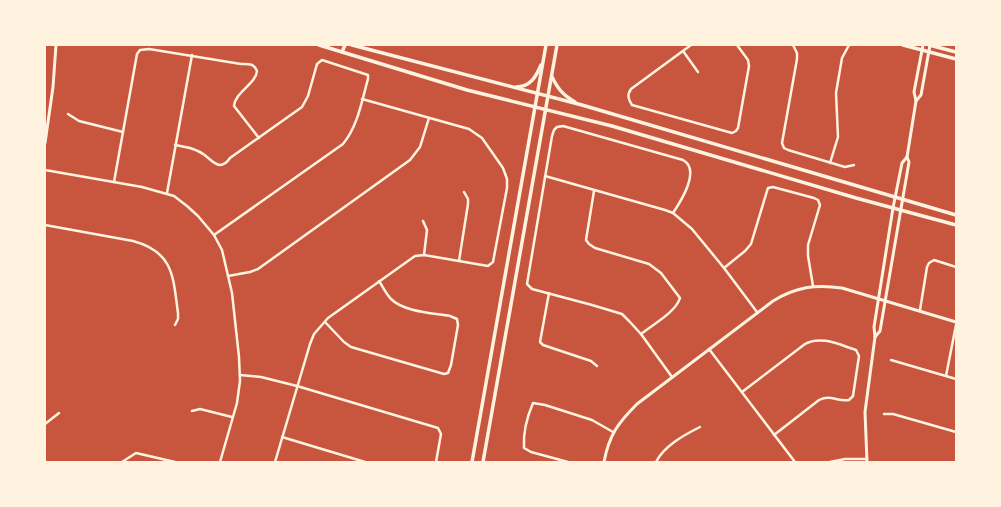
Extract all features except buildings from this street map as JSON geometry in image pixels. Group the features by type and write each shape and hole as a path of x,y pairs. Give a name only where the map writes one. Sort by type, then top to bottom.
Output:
{"main road":[{"path":"319,45 468,90 619,128 956,225"},
{"path":"342,52 344,45"},
{"path":"352,45 582,105 956,215"},
{"path":"472,462 546,45"},
{"path":"483,462 549,97 557,45"},
{"path":"902,45 956,59"},
{"path":"930,45 956,52"},
{"path":"511,87 522,87 531,82 536,77 543,61"},
{"path":"552,77 558,88 565,96 582,105"}],"street":[{"path":"45,143 53,87 56,45"},
{"path":"691,45 631,89 628,93 628,98 632,105 732,133 738,128 749,66 748,60 737,45"},
{"path":"793,45 797,53 782,146 788,150 845,167 854,165"},
{"path":"830,163 838,137 836,93 842,58 849,45"},
{"path":"830,462 846,459 867,461 865,412 875,337 874,327 895,196 902,164 907,157 916,101 914,92 923,45"},
{"path":"916,101 921,95 930,45"},
{"path":"114,182 137,54 144,48 241,64 250,64 256,68 256,78 235,101 234,106 259,138"},
{"path":"683,51 698,72"},
{"path":"167,194 192,55"},
{"path":"175,145 198,151 220,165 223,165 230,158 302,107 308,96 317,64 322,60 368,75 354,126 343,144 214,234"},
{"path":"275,462 310,344 314,334 325,322 336,312 414,256 424,255 488,266 493,262 507,188 507,179 503,168 482,138 470,129 362,98"},
{"path":"68,114 79,121 123,132"},
{"path":"228,276 258,269 410,160 420,147 429,118"},
{"path":"672,377 641,334 622,314 592,304 532,289 527,284 554,130 557,126 563,126 688,162 691,171 682,199 673,214"},
{"path":"875,337 880,330 909,162 907,157"},
{"path":"45,170 142,187 174,196 187,206 208,226 214,234 222,250 228,276 240,375 239,394 220,462"},
{"path":"545,176 665,210 673,214 688,224 757,312"},
{"path":"724,268 745,251 751,244 768,188 773,187 818,200 820,205 808,245 808,256 813,286"},
{"path":"594,191 586,240 588,244 596,248 649,264 661,273 680,298 679,303 670,312 641,334"},
{"path":"459,261 468,204 468,200 464,192"},
{"path":"423,221 427,230 424,255"},
{"path":"45,225 133,241 145,244 155,249 168,265 173,278 178,313 178,319 175,324"},
{"path":"920,310 927,267 929,263 934,260 956,267"},
{"path":"325,322 351,347 444,374 448,373 452,361 458,325 457,319 450,316 399,305 391,299 379,281"},
{"path":"604,462 613,432 621,420 637,404 773,301 787,293 813,286 842,288 920,310 956,323 946,376"},
{"path":"549,293 540,342 543,346 591,361 597,366"},
{"path":"742,392 812,340 820,340 856,350 859,356 853,396 849,400 844,401 831,397 824,397 818,400 774,435"},
{"path":"709,349 795,462"},
{"path":"891,360 956,379"},
{"path":"240,375 261,377 297,386 438,428 441,431 441,434 436,462"},
{"path":"568,462 531,452 524,448 524,438 529,412 533,404 545,405 592,420 613,432"},
{"path":"192,411 200,409 232,417"},
{"path":"45,424 59,414"},
{"path":"884,414 892,414 956,432"},
{"path":"656,462 663,451 688,433 700,427"},
{"path":"282,437 365,462"},
{"path":"122,462 136,453 175,462"}]}
